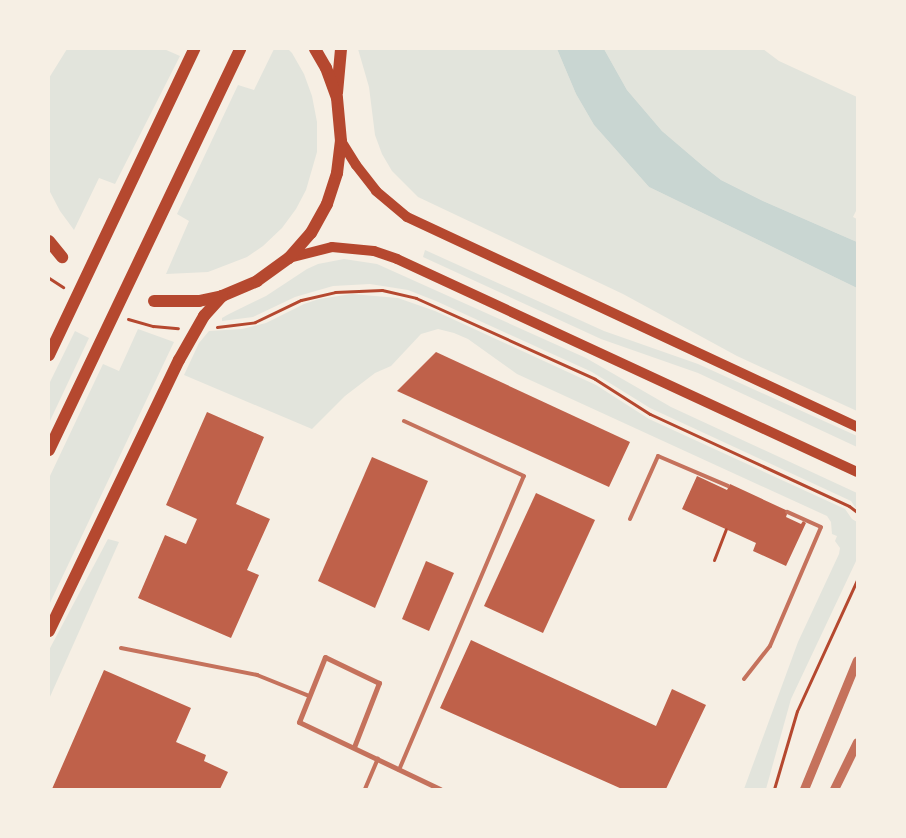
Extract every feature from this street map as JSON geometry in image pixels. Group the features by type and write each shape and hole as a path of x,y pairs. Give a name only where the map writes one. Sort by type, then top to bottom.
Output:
{"main road":[{"path":"49,355 194,49"},
{"path":"315,49 326,68 337,98"},
{"path":"154,301 199,301 222,296 257,281 289,258 310,233 327,204 337,173 341,141 337,98 341,49"},
{"path":"49,450 240,50"},
{"path":"341,141 376,191 407,218 857,427"},
{"path":"49,241 62,257"},
{"path":"289,258 324,248 345,247 374,251 397,259 857,472"},
{"path":"49,631 196,330 222,296"}],"street":[{"path":"354,748 379,683 326,657 299,722 440,789"},
{"path":"804,789 857,660"},
{"path":"834,789 857,742"}],"lane":[{"path":"400,770 524,476 404,421"},
{"path":"630,519 658,456 728,486"},
{"path":"744,680 770,646 821,527 787,512"},
{"path":"121,648 258,675 310,696"},
{"path":"365,789 378,759"}],"path":[{"path":"49,278 71,293"},
{"path":"118,316 153,326 196,330 255,322 301,300 335,292 382,290 416,298 595,379 650,414 849,506 857,512"},
{"path":"714,560 726,530"},
{"path":"774,789 798,711 857,580"}],"shaded area":[{"path":"67,49 164,49 180,56 115,184 99,178 74,230 60,211 49,190 49,78"},
{"path":"274,49 288,49 292,53 304,74 312,96 317,122 317,152 306,190 296,209 282,228 263,246 247,257 208,272 166,274 189,221 177,214 238,85 254,90"},
{"path":"358,49 557,49 576,94 594,125 649,187 857,288 857,411 737,356 623,294 418,197 392,171 382,154 375,135 369,87"},
{"path":"557,49 604,49 627,90 662,131 721,180 763,201 857,242 857,288 649,187 594,125 576,94"},
{"path":"604,49 763,49 779,61 857,97 857,209 853,217 857,219 857,242 763,201 721,180 662,131 627,90"},
{"path":"425,250 604,331 698,364 857,436 857,447 698,373 601,339 423,257"},
{"path":"344,259 377,264 586,358 671,407 857,493 857,510 851,501 650,408 592,372 408,290 370,284 333,286 295,297 253,317 222,321 222,318 266,296 307,269 318,264"},
{"path":"352,294 398,298 435,311 596,385 649,419 845,509 852,519 857,522 857,559 791,699 766,789 744,789 798,642 839,554 840,548 835,541 837,536 832,534 831,522 827,516 517,374 468,339 438,329 421,334 391,366 375,373 345,396 312,429 184,375 199,343 209,331 242,329 266,323 304,304 319,299"},
{"path":"138,329 174,342 49,605 49,478 103,364 119,371"},
{"path":"75,331 89,338 49,423 49,384"},
{"path":"108,539 119,542 49,699 49,650"}],"building":[{"path":"436,352 630,442 609,487 397,391"},
{"path":"207,412 264,437 236,504 270,519 247,570 259,575 231,638 138,598 165,535 186,544 197,519 166,505"},
{"path":"372,457 428,481 375,608 318,581"},
{"path":"697,476 727,490 730,484 788,511 786,517 801,524 803,521 806,523 786,566 753,551 756,543 682,509"},
{"path":"536,493 595,520 543,633 484,606"},
{"path":"426,561 454,573 429,631 402,619"},
{"path":"471,640 656,726 672,689 706,705 666,789 622,789 440,708"},
{"path":"104,670 191,708 176,742 206,755 204,761 228,772 220,789 52,789"}]}
